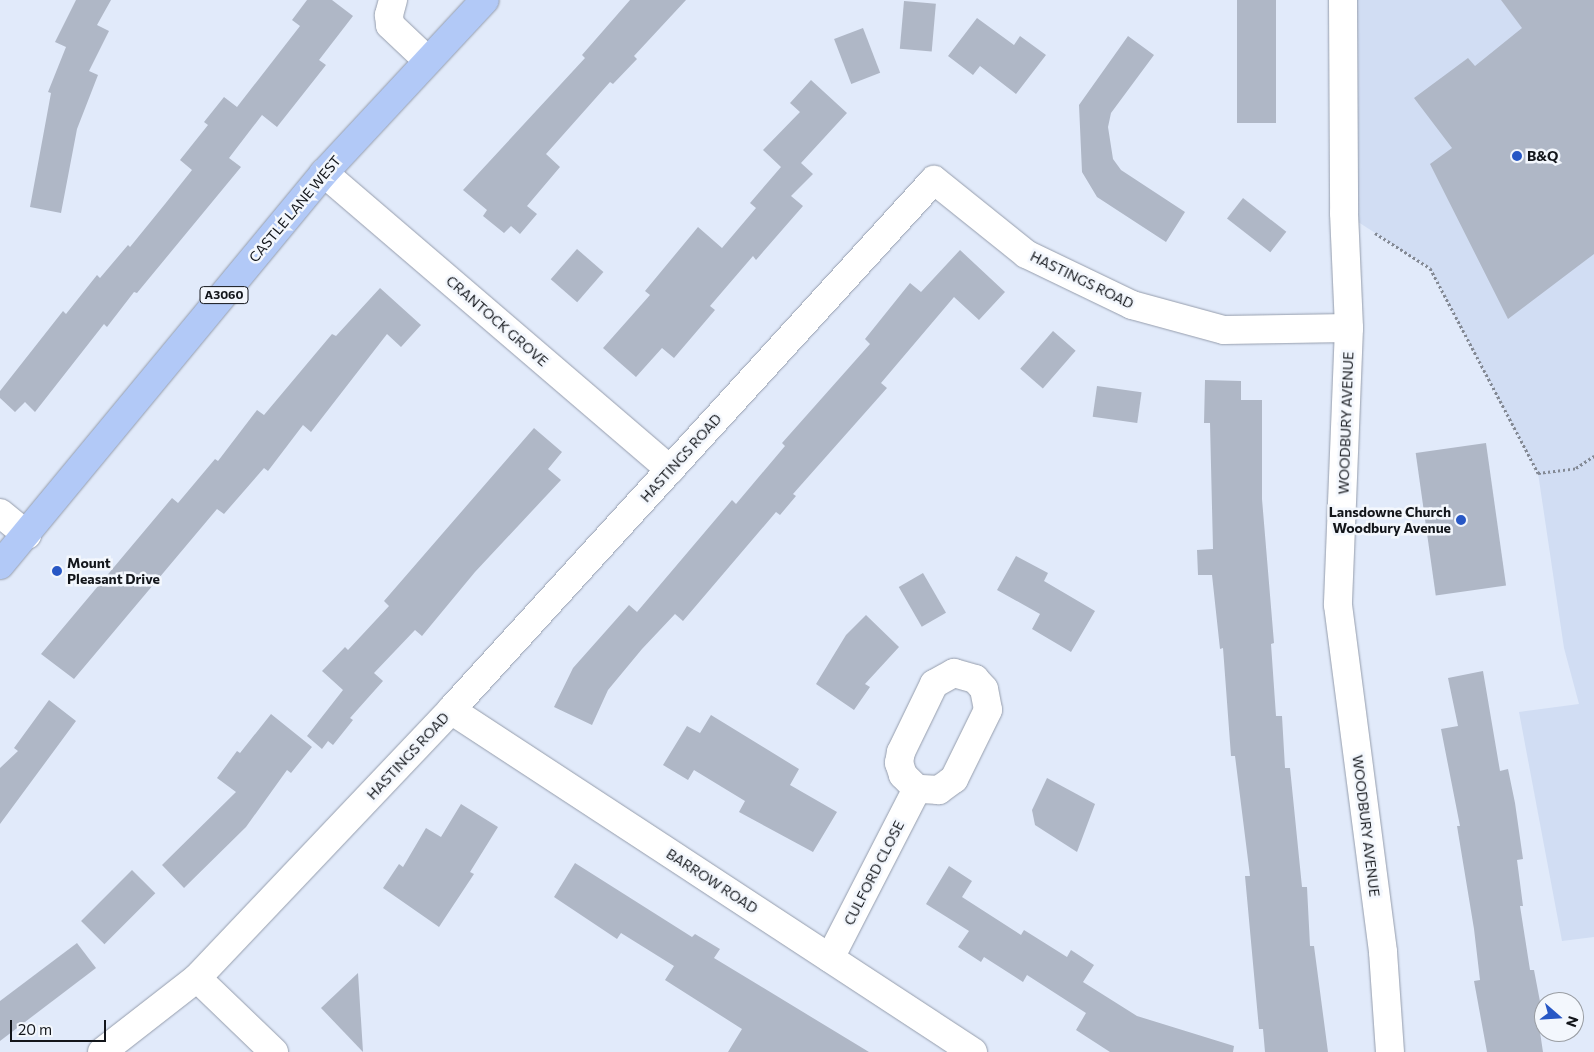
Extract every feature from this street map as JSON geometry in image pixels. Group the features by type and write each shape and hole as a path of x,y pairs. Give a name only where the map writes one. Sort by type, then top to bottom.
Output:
{"main road":[{"name":"CASTLE LANE WEST","path":"0,565 27,535 324,173 427,60 485,0"}],"street":[{"path":"393,0 389,15 390,25 427,60"},
{"name":"WOODBURY AVENUE","path":"1343,0 1344,213 1350,328 1338,606 1382,952 1390,1052"},
{"name":"CRANTOCK GROVE","path":"324,173 670,470"},
{"name":"HASTINGS ROAD","path":"102,1052 197,978 451,710 934,180 1026,254 1132,305 1224,330 1350,328"},
{"path":"0,513 27,535"},
{"name":"BARROW ROAD","path":"451,710 974,1052"},
{"name":"CULFORD CLOSE","path":"830,958 917,789"},
{"path":"197,978 274,1052"}],"path":[{"path":"1344,213 1430,268 1538,473 1576,468 1594,456"}],"shaded area":[{"path":"1339,0 1594,0 1594,937 1562,941 1519,712 1579,704 1564,648 1538,473 1430,268 1344,213"}],"building":[{"path":"76,0 111,0 97,25 109,31 89,71 98,75 77,129 61,213 30,207 51,93 48,92 66,47 55,42"},
{"path":"307,0 332,0 353,16 319,60 326,65 277,127 262,115 229,158 241,167 137,293 134,292 107,327 104,324 35,412 25,402 15,412 0,398 0,391 63,311 66,314 97,275 100,278 128,245 130,247 192,170 180,160 208,125 204,122 224,97 237,107 300,26 292,20"},
{"path":"630,0 686,0 634,56 637,59 613,84 610,82 546,154 560,167 527,206 537,214 520,234 511,226 504,233 483,216 487,210 463,190 585,58 582,55"},
{"path":"1237,0 1276,0 1276,123 1237,123"},
{"name":"B&Q","path":"1501,0 1594,0 1594,254 1508,319 1430,164 1452,148 1414,98 1468,58 1475,66 1522,28"},
{"path":"904,1 936,4 932,52 900,49"},
{"path":"977,18 1014,45 1020,36 1046,55 1016,94 980,66 973,75 948,56"},
{"path":"863,28 880,73 851,84 834,39"},
{"path":"1128,36 1154,55 1111,113 1108,127 1113,159 1121,170 1185,212 1166,242 1097,197 1082,172 1079,105"},
{"path":"811,80 847,113 801,163 813,174 791,196 803,206 756,260 753,256 710,306 715,310 674,358 662,348 636,377 603,348 650,295 645,291 698,227 722,248 756,208 750,203 781,167 763,150 800,112 790,103"},
{"path":"1243,198 1286,232 1270,252 1227,218"},
{"path":"577,249 603,272 577,302 551,279"},
{"path":"960,250 1005,292 979,320 954,297 881,383 887,388 793,494 796,496 780,515 776,512 683,621 675,614 642,649 608,690 592,725 554,707 573,668 629,605 637,612 732,500 736,504 785,446 782,443 870,344 865,339 910,283 921,292"},
{"path":"380,288 421,325 401,347 387,334 311,432 303,425 268,471 264,468 224,514 217,509 74,679 41,654 172,498 178,503 215,459 218,461 257,410 264,415 332,334 336,336"},
{"path":"1053,331 1076,351 1043,388 1020,369"},
{"path":"1205,380 1241,381 1241,400 1262,400 1262,499 1274,643 1271,644 1276,716 1282,716 1285,768 1290,768 1302,887 1307,887 1310,946 1314,946 1328,1052 1265,1052 1263,1029 1259,1029 1245,876 1250,876 1235,756 1231,756 1223,648 1220,649 1212,575 1198,575 1197,550 1213,549 1210,423 1204,423"},
{"path":"1097,386 1142,392 1137,423 1093,417"},
{"path":"534,428 562,452 548,469 561,480 475,572 422,636 415,630 374,673 383,681 350,718 353,720 333,745 328,741 322,749 307,736 343,690 322,671 345,647 348,650 389,606 384,601"},
{"name":"Lansdowne Church Woodbury Avenue","path":"1486,443 1506,586 1436,595 1416,453"},
{"path":"1016,556 1048,573 1044,581 1095,611 1071,652 1032,629 1040,614 997,590"},
{"path":"923,573 946,613 922,627 899,587"},
{"path":"866,615 899,647 865,684 870,687 854,710 816,684 846,635"},
{"path":"1483,671 1500,771 1508,769 1523,859 1517,860 1523,906 1520,906 1530,970 1534,970 1538,992 1534,992 1534,1042 1542,1042 1543,1052 1487,1052 1474,981 1480,980 1474,929 1457,826 1460,826 1441,729 1458,726 1448,678"},
{"path":"49,700 76,721 0,824 0,768 18,751 14,748"},
{"path":"271,714 312,747 291,773 287,770 246,827 184,888 162,865 236,792 217,778 237,751 240,753"},
{"path":"711,715 799,769 790,785 837,812 813,852 739,812 745,801 694,770 688,780 663,765 687,726 700,733"},
{"path":"1047,778 1095,804 1077,852 1035,825 1032,810"},
{"path":"461,804 498,827 470,872 474,874 439,927 383,888 399,864 403,867 426,828 441,837"},
{"path":"575,863 692,937 695,934 720,949 714,958 869,1052 728,1052 742,1029 665,980 674,966 621,933 617,939 554,897"},
{"path":"949,866 972,881 962,897 1021,935 1024,930 1067,957 1071,950 1094,965 1083,982 1137,1016 1234,1046 1233,1052 1110,1052 1076,1030 1086,1013 1027,975 1023,982 984,957 981,962 958,947 969,931 926,904"},
{"path":"132,870 155,893 104,944 81,921"},
{"path":"77,943 96,968 0,1041 0,1001"},
{"path":"358,973 363,1052 321,1008"}],"place":[{"name":"B&Q","path":"1517,156"},
{"name":"Lansdowne Church Woodbury Avenue","path":"1461,520"},
{"name":"Mount Pleasant Drive","path":"57,571"}]}
